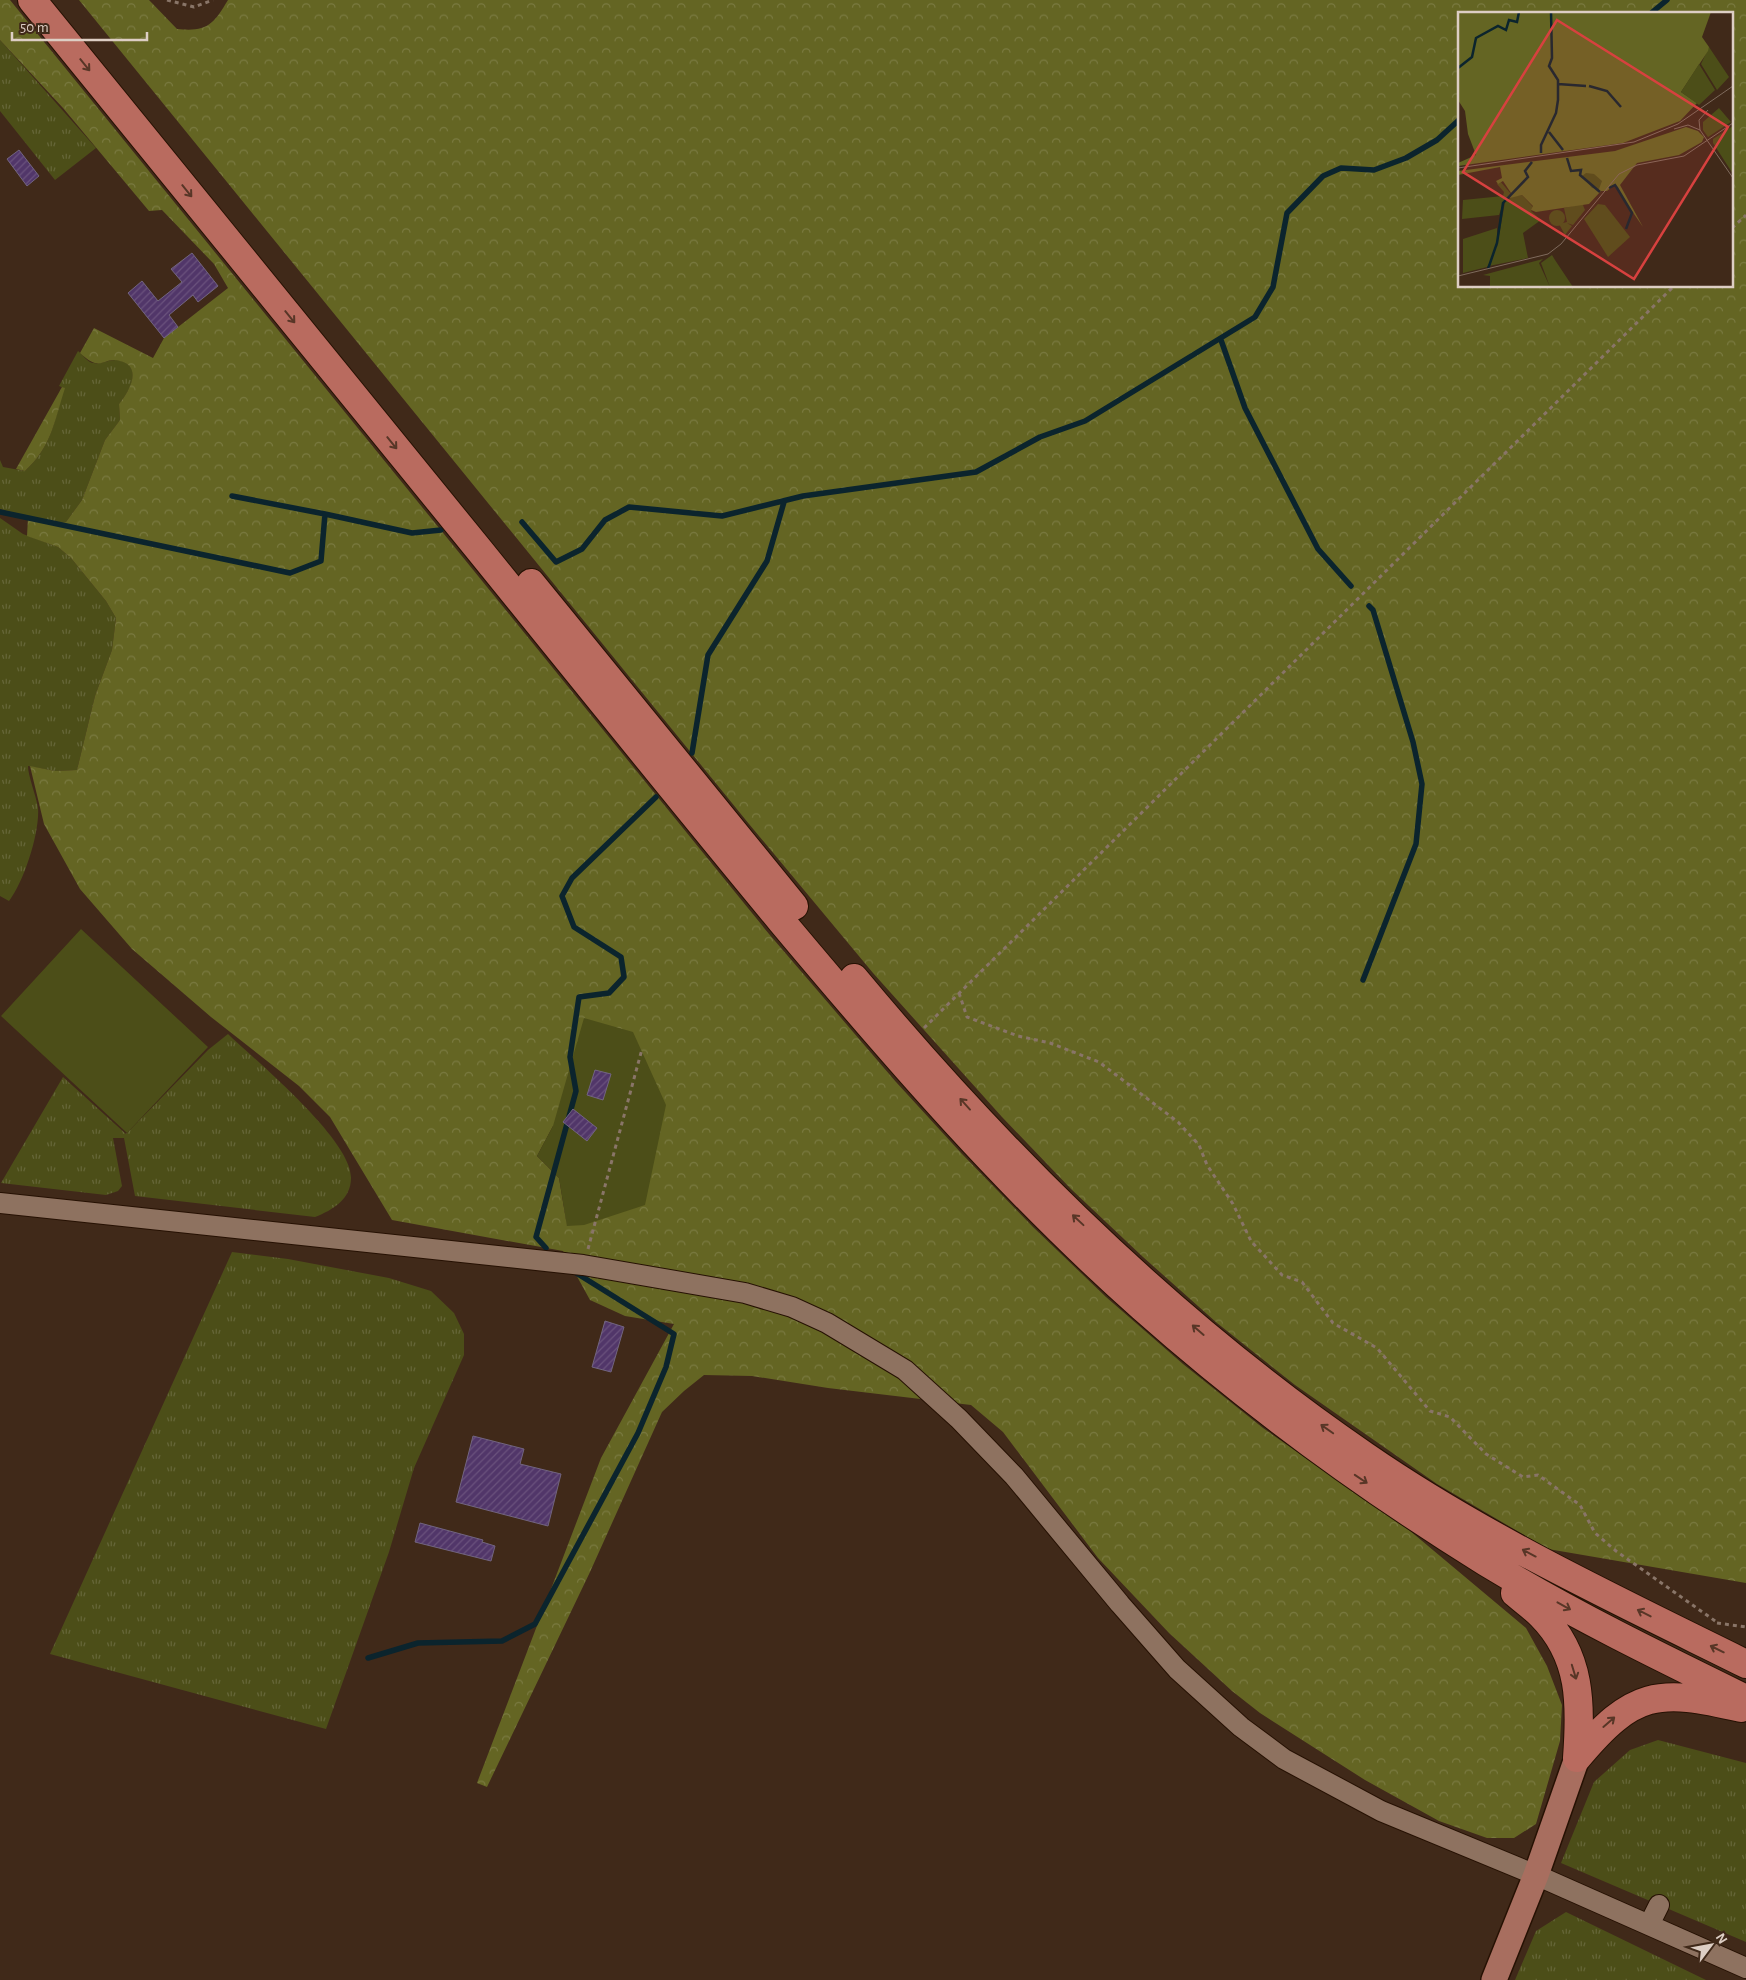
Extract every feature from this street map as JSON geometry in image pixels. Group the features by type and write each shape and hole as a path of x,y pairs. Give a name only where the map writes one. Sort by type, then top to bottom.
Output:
{"highway":[{"path":"32,0 720,848 844,997 979,1148 1103,1272 1194,1351 1279,1420 1447,1537 1532,1589 1626,1640 1746,1698"},
{"path":"57,0 859,985 993,1134 1060,1203 1206,1336 1284,1399 1367,1457 1436,1501 1514,1545 1746,1664"},
{"path":"1447,1537 1542,1615 1559,1638 1574,1672 1579,1693 1580,1714 1577,1758"},
{"path":"1577,1758 1602,1728 1618,1715 1634,1705 1653,1699 1674,1696 1695,1698 1746,1709"}],"main road":[{"path":"1494,1980 1536,1876 1577,1758"}],"street":[{"path":"0,1203 583,1264 745,1293 792,1307 827,1323 905,1370 959,1419 1014,1476 1120,1604 1177,1669 1241,1727 1284,1759 1349,1796 1746,1968"},
{"path":"1649,1925 1659,1905"}],"path":[{"path":"166,0 194,7 213,0"},
{"path":"1734,226 1746,215"},
{"path":"918,1033 1672,288"},
{"path":"959,993 967,1017 1018,1036 1050,1043 1099,1062 1178,1122 1199,1145 1207,1165 1232,1204 1251,1242 1282,1275 1302,1282 1333,1323 1377,1348 1430,1411 1450,1417 1486,1454 1523,1478 1538,1476 1580,1505 1595,1533 1616,1552 1718,1623"},
{"path":"583,1264 642,1049"}],"green space":[{"path":"0,0 10,0 769,934 896,1082 962,1154 1033,1227 1106,1297 1183,1364 1263,1428 1409,1530 1526,1628 1547,1666 1562,1705 1560,1741 1536,1824 1514,1838 1487,1838 1439,1821 1365,1780 1260,1713 1232,1691 1169,1633 1098,1558 1003,1432 971,1405 828,1388 752,1376 704,1375 662,1412 590,1572 487,1787 477,1783 601,1458 674,1324 625,1316 590,1300 563,1251 392,1220 330,1117 299,1086 211,1017 132,949 80,889 44,824 30,766 55,771 77,770 95,696 112,650 116,618 106,601 71,558 58,547 27,536 28,518 51,524 66,522 82,500 105,440 120,420 119,404 132,381 133,374 127,364 114,360 102,363 93,362 80,353 94,328 153,358 164,338 228,288 214,264 162,210 149,211 63,108 0,40","holes":["553,1126 567,1226 559,1178 537,1156"]},
{"path":"79,0 149,0 177,29 187,30 202,28 208,25 218,16 228,0 1746,0 1746,1583 1548,1549 1437,1484 1295,1385 1217,1323 1071,1189 1002,1117 873,973 749,824"},
{"path":"0,40 96,148 55,180 0,111"},
{"path":"78,351 88,361 94,363 117,360 128,364 132,369 133,375 130,387 119,404 120,420 105,440 82,500 66,522 51,524 0,509 0,460 3,467 25,471 34,462 47,443 51,433 64,388 59,386"},
{"path":"62,387 65,388 47,443 34,462 25,471 16,469"},
{"path":"0,518 23,534 58,547 71,558 106,601 116,618 112,650 95,696 77,770 55,771 28,766 36,797 38,818 30,856 15,893 9,901 0,896"},
{"path":"81,929 208,1047 127,1133 1,1016"},
{"path":"584,1018 633,1032 666,1105 645,1205 584,1225 567,1226 559,1178 537,1156 553,1126"},
{"path":"228,1034 279,1081 320,1123 336,1143 347,1162 351,1178 348,1192 340,1203 328,1211 315,1217 135,1196 124,1138 113,1138 122,1186 118,1191 106,1195 1,1183 63,1077 126,1134 208,1050"},
{"path":"232,1252 288,1259 389,1278 431,1291 454,1313 464,1334 464,1355 414,1468 389,1552 326,1729 50,1654"},
{"path":"1658,1740 1746,1763 1746,1942 1561,1863 1594,1782 1630,1750"},
{"path":"1566,1912 1706,1980 1515,1980 1536,1931"}],"building":[{"path":"19,150 39,176 27,186 7,159"},
{"path":"192,253 218,286 198,302 193,295 169,315 178,327 164,338 128,293 142,281 158,301 182,282 171,269"},
{"path":"595,1070 611,1074 603,1100 587,1095"},
{"path":"573,1109 597,1128 587,1141 563,1122"},
{"path":"605,1321 624,1327 611,1372 592,1367"},
{"path":"473,1436 524,1449 520,1464 561,1474 548,1526 456,1502"},
{"path":"420,1523 483,1540 482,1542 495,1546 491,1561 415,1542"}],"waterway":[{"path":"1652,12 1667,0"},
{"path":"522,522 556,562 582,549 605,520 629,507 722,516 803,496 976,472 1040,437 1085,421 1255,317 1273,287 1287,213 1323,176 1341,168 1374,170 1406,158 1437,140 1458,121"},
{"path":"1221,340 1245,408 1318,549 1351,586"},
{"path":"232,496 325,514"},
{"path":"692,753 708,655 767,561 784,502"},
{"path":"0,512 290,573 321,561 325,514 412,533 441,530"},
{"path":"1363,980 1416,844 1422,784 1413,742 1373,610 1369,606"},
{"path":"546,1248 536,1237 576,1091 570,1057 579,997 609,993 624,977 621,957 574,927 562,896 572,878 656,797"},
{"path":"368,1658 418,1643 502,1641 535,1624 638,1433 666,1367 674,1334 573,1271"}]}
